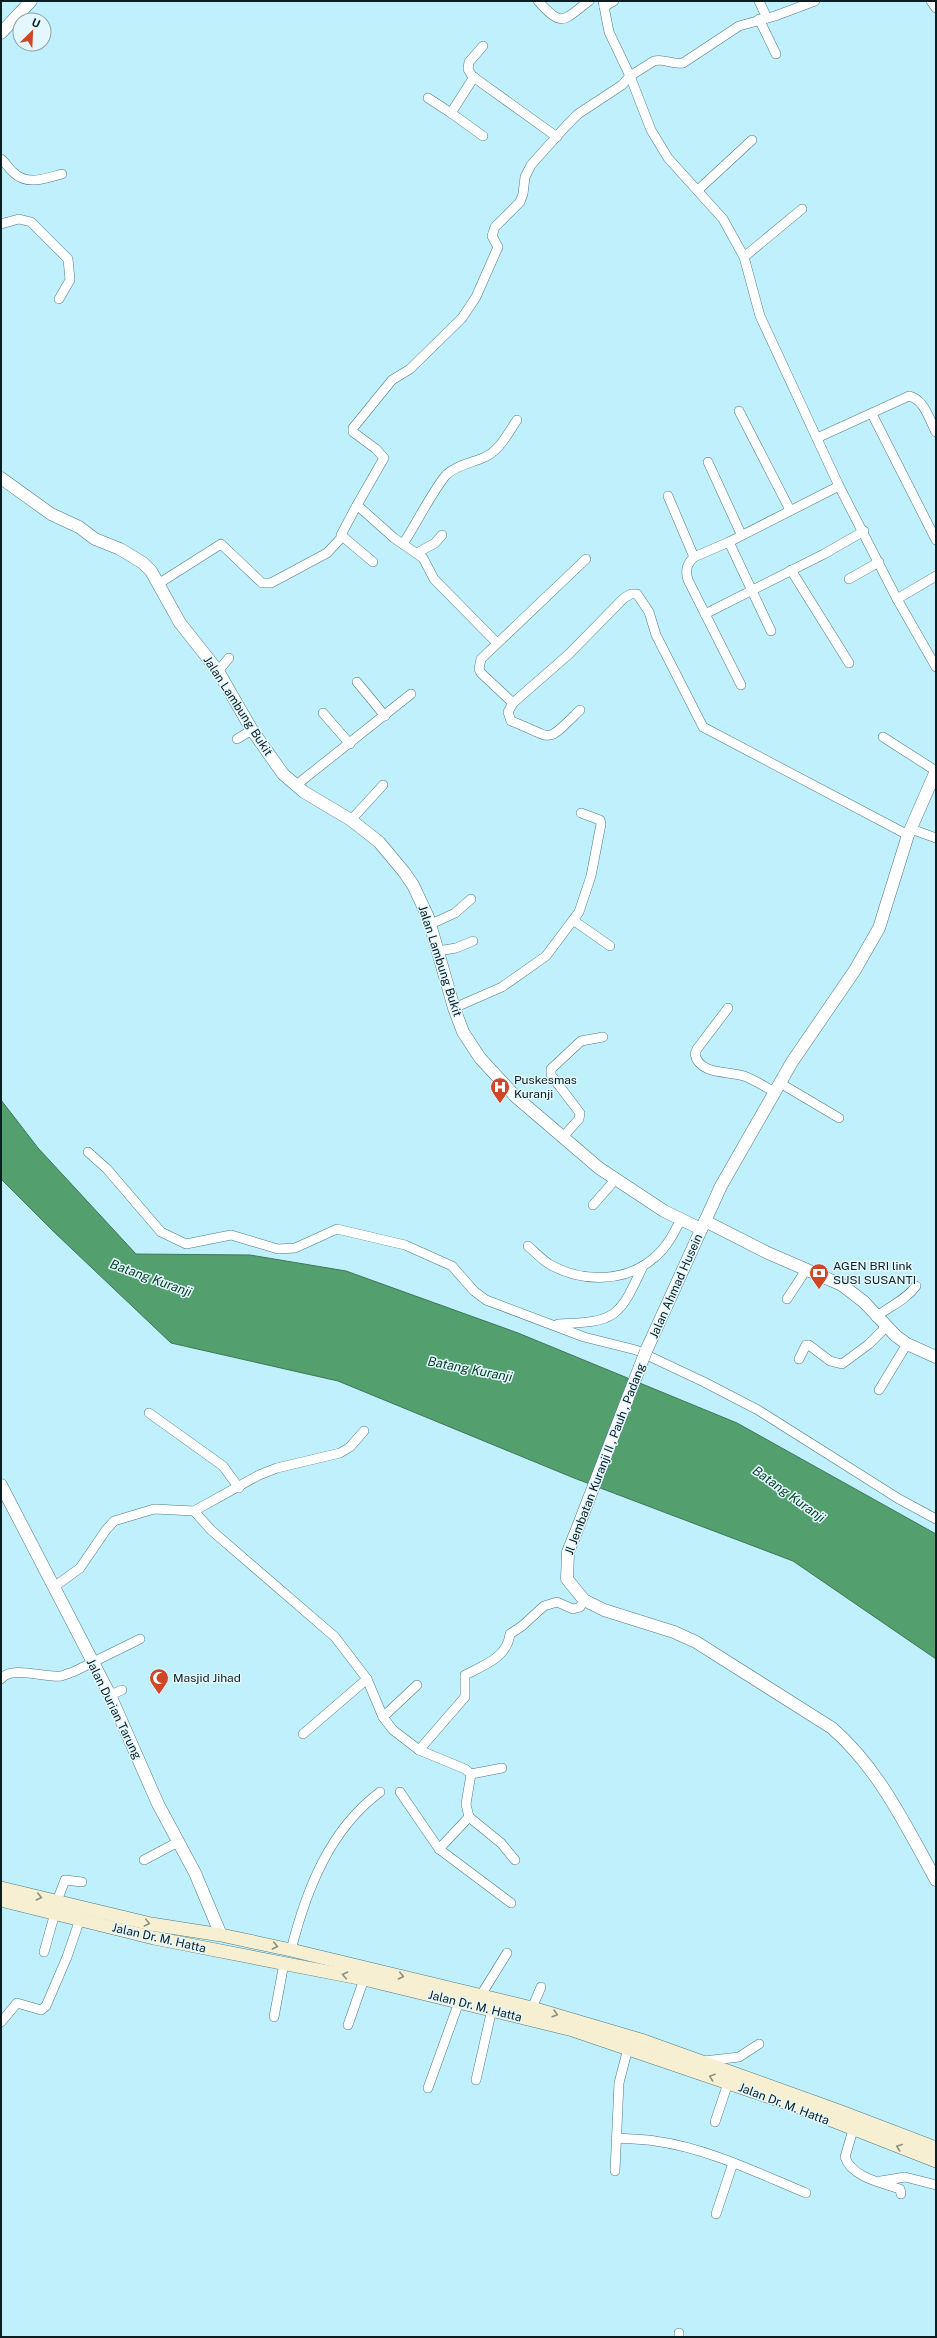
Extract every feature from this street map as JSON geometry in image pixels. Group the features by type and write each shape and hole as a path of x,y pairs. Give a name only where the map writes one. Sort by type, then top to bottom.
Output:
{"main road":[{"name":"Jalan Dr. M. Hatta","path":"1,1888 56,1907 213,1950 364,1979 492,2009 529,2011 644,2041 936,2148"},
{"name":"Jalan Dr. M. Hatta","path":"1,1900 56,1907 80,1919 151,1924 221,1935 292,1950 481,1995 728,2083 936,2161"}],"street":[{"path":"1,33 30,1"},
{"path":"538,1 552,16 560,20 566,18 589,1"},
{"path":"614,1 604,4 609,32 630,76 643,112 659,146 679,172 698,190 723,218 744,257 760,316 839,486 864,531 897,600 936,667"},
{"path":"759,1 763,18 776,54"},
{"path":"158,584 221,544 262,583 270,583 327,553 342,537 342,530 384,458 376,449 353,432 353,428 392,380 420,360 468,309 482,284 498,247 492,234 495,227 520,202 527,171 556,138 578,114 616,89 630,76 659,59 678,64 683,63 739,26 815,1"},
{"path":"930,1 936,8"},
{"path":"483,46 469,62 468,69 474,77 556,138"},
{"path":"451,113 474,77"},
{"path":"428,98 483,136"},
{"path":"698,190 752,140"},
{"path":"1,159 13,172 25,180 34,180 62,174"},
{"path":"744,257 802,209"},
{"path":"1,224 19,219 31,222 68,259 70,280 59,300"},
{"path":"817,438 909,396 916,398 936,432"},
{"path":"740,411 790,510"},
{"path":"872,414 936,540"},
{"path":"403,544 446,475 457,467 486,456 493,451 500,445 516,420"},
{"path":"708,462 741,534"},
{"name":"Jalan Lambung Bukit","path":"1,478 51,514 78,527 95,539 120,549 136,560 144,563 151,571 180,623 218,671 252,730 283,774 295,786 351,820 392,855 413,885 431,924 454,1008 463,1032 480,1058 516,1097 562,1138 615,1180 681,1219 703,1225 842,1285 864,1302 886,1327 907,1344 936,1357"},
{"path":"741,685 686,574 688,565 694,557 729,542 741,534 839,486"},
{"path":"668,496 694,557"},
{"path":"357,505 403,544 417,553 428,564 434,579 497,643"},
{"path":"705,614 864,531"},
{"path":"417,553 435,543 442,535"},
{"path":"342,537 373,562"},
{"path":"729,542 771,631"},
{"path":"513,703 479,669 481,659 586,559"},
{"path":"849,579 879,562"},
{"path":"791,570 849,663"},
{"path":"897,600 936,576"},
{"path":"580,710 554,735 546,737 511,721 508,712 513,703 569,654 624,598 631,594 637,594 640,596 649,612 656,635 703,727 910,832 936,838"},
{"path":"218,671 229,658"},
{"path":"358,682 385,716"},
{"path":"295,786 350,744 411,694"},
{"path":"323,713 350,744"},
{"path":"237,739 252,730"},
{"path":"884,738 936,771"},
{"name":"Jalan Ahmad Husein","path":"646,1351 721,1186 778,1088 855,970 880,928 910,832 936,771"},
{"path":"351,820 383,785"},
{"path":"454,1008 502,987 546,956 579,912 592,876 601,824 600,820 581,813"},
{"path":"431,924 455,913 470,899"},
{"path":"573,920 610,946"},
{"path":"438,951 456,948 473,941"},
{"path":"728,1008 695,1052 696,1059 711,1070 745,1076 778,1088 839,1118"},
{"path":"562,1138 578,1119 580,1113 551,1075 551,1069 581,1040 602,1037"},
{"path":"88,1152 107,1169 161,1232 186,1244 231,1235 278,1249 295,1248 337,1228 426,1253 452,1266 466,1284 486,1300 604,1343 636,1350 704,1382 764,1414 898,1499 936,1519"},
{"path":"593,1205 615,1180"},
{"path":"528,1246 550,1264 578,1274 601,1278 623,1276 643,1266 664,1247 681,1219"},
{"path":"553,1325 588,1323 614,1314 627,1302 643,1266"},
{"path":"787,1299 806,1270"},
{"path":"876,1317 895,1302 906,1298 916,1286"},
{"path":"799,1359 806,1346 809,1345 830,1361 842,1364 869,1344 886,1327"},
{"path":"879,1390 907,1344"},
{"name":"Jl Jembatan Kuranji II , Pauh , Padang","path":"646,1351 568,1552 567,1579 584,1600 604,1610 674,1632 696,1642 832,1728 851,1744 883,1786 936,1880"},
{"path":"149,1413 223,1466 239,1488"},
{"path":"54,1587 80,1568 106,1530 114,1521 154,1509 194,1510 239,1488 259,1475 277,1468 340,1453 350,1447 364,1431"},
{"name":"Jalan Durian Tarung","path":"1,1485 91,1662 110,1694 158,1804 205,1895 221,1935"},
{"path":"194,1510 217,1535 335,1637 367,1679 383,1717 406,1742 419,1750 465,1769 470,1774"},
{"path":"419,1750 465,1697 467,1687 464,1678 465,1675 499,1657 509,1642 510,1634 522,1626 544,1606 557,1602 574,1609 580,1607 584,1600"},
{"path":"1,1679 6,1674 14,1672 61,1676 73,1672 140,1639"},
{"path":"303,1734 367,1679"},
{"path":"383,1717 417,1685"},
{"path":"110,1694 122,1690"},
{"path":"470,1774 502,1768"},
{"path":"470,1774 466,1804 469,1817 501,1843 515,1860"},
{"path":"292,1950 304,1906 324,1858 338,1834 363,1805 380,1792"},
{"path":"400,1792 439,1849 511,1903"},
{"path":"439,1849 469,1817"},
{"path":"144,1860 178,1842"},
{"path":"44,1952 65,1880 82,1882"},
{"path":"1,2022 17,2003 37,2010 41,2010 46,2006 65,1962 80,1919"},
{"path":"481,1995 507,1953"},
{"path":"274,2018 284,1963"},
{"path":"348,2025 364,1979"},
{"path":"529,2011 541,1987"},
{"path":"428,2088 459,2002"},
{"path":"476,2080 492,2009"},
{"path":"701,2061 739,2058 759,2044"},
{"path":"615,2171 619,2083 628,2048"},
{"path":"715,2122 728,2083"},
{"path":"853,2130 846,2150 847,2162 858,2172 877,2182 900,2189 901,2194"},
{"path":"616,2138 655,2140 678,2145 733,2163 806,2193"},
{"path":"716,2214 733,2163"},
{"path":"877,2182 905,2177 936,2185"}],"water":[{"name":"Batang Kuranji","path":"1,1100 38,1148 136,1254 250,1255 346,1271 518,1333 737,1423 936,1534 936,1659 793,1561 574,1478 338,1381 171,1343 53,1231 1,1179"}],"place":[{"name":"Puskesmas Kuranji","path":"500,1104"},
{"name":"AGEN BRI link SUSI SUSANTI","path":"819,1290"},
{"name":"Masjid Jihad","path":"159,1695"}]}
